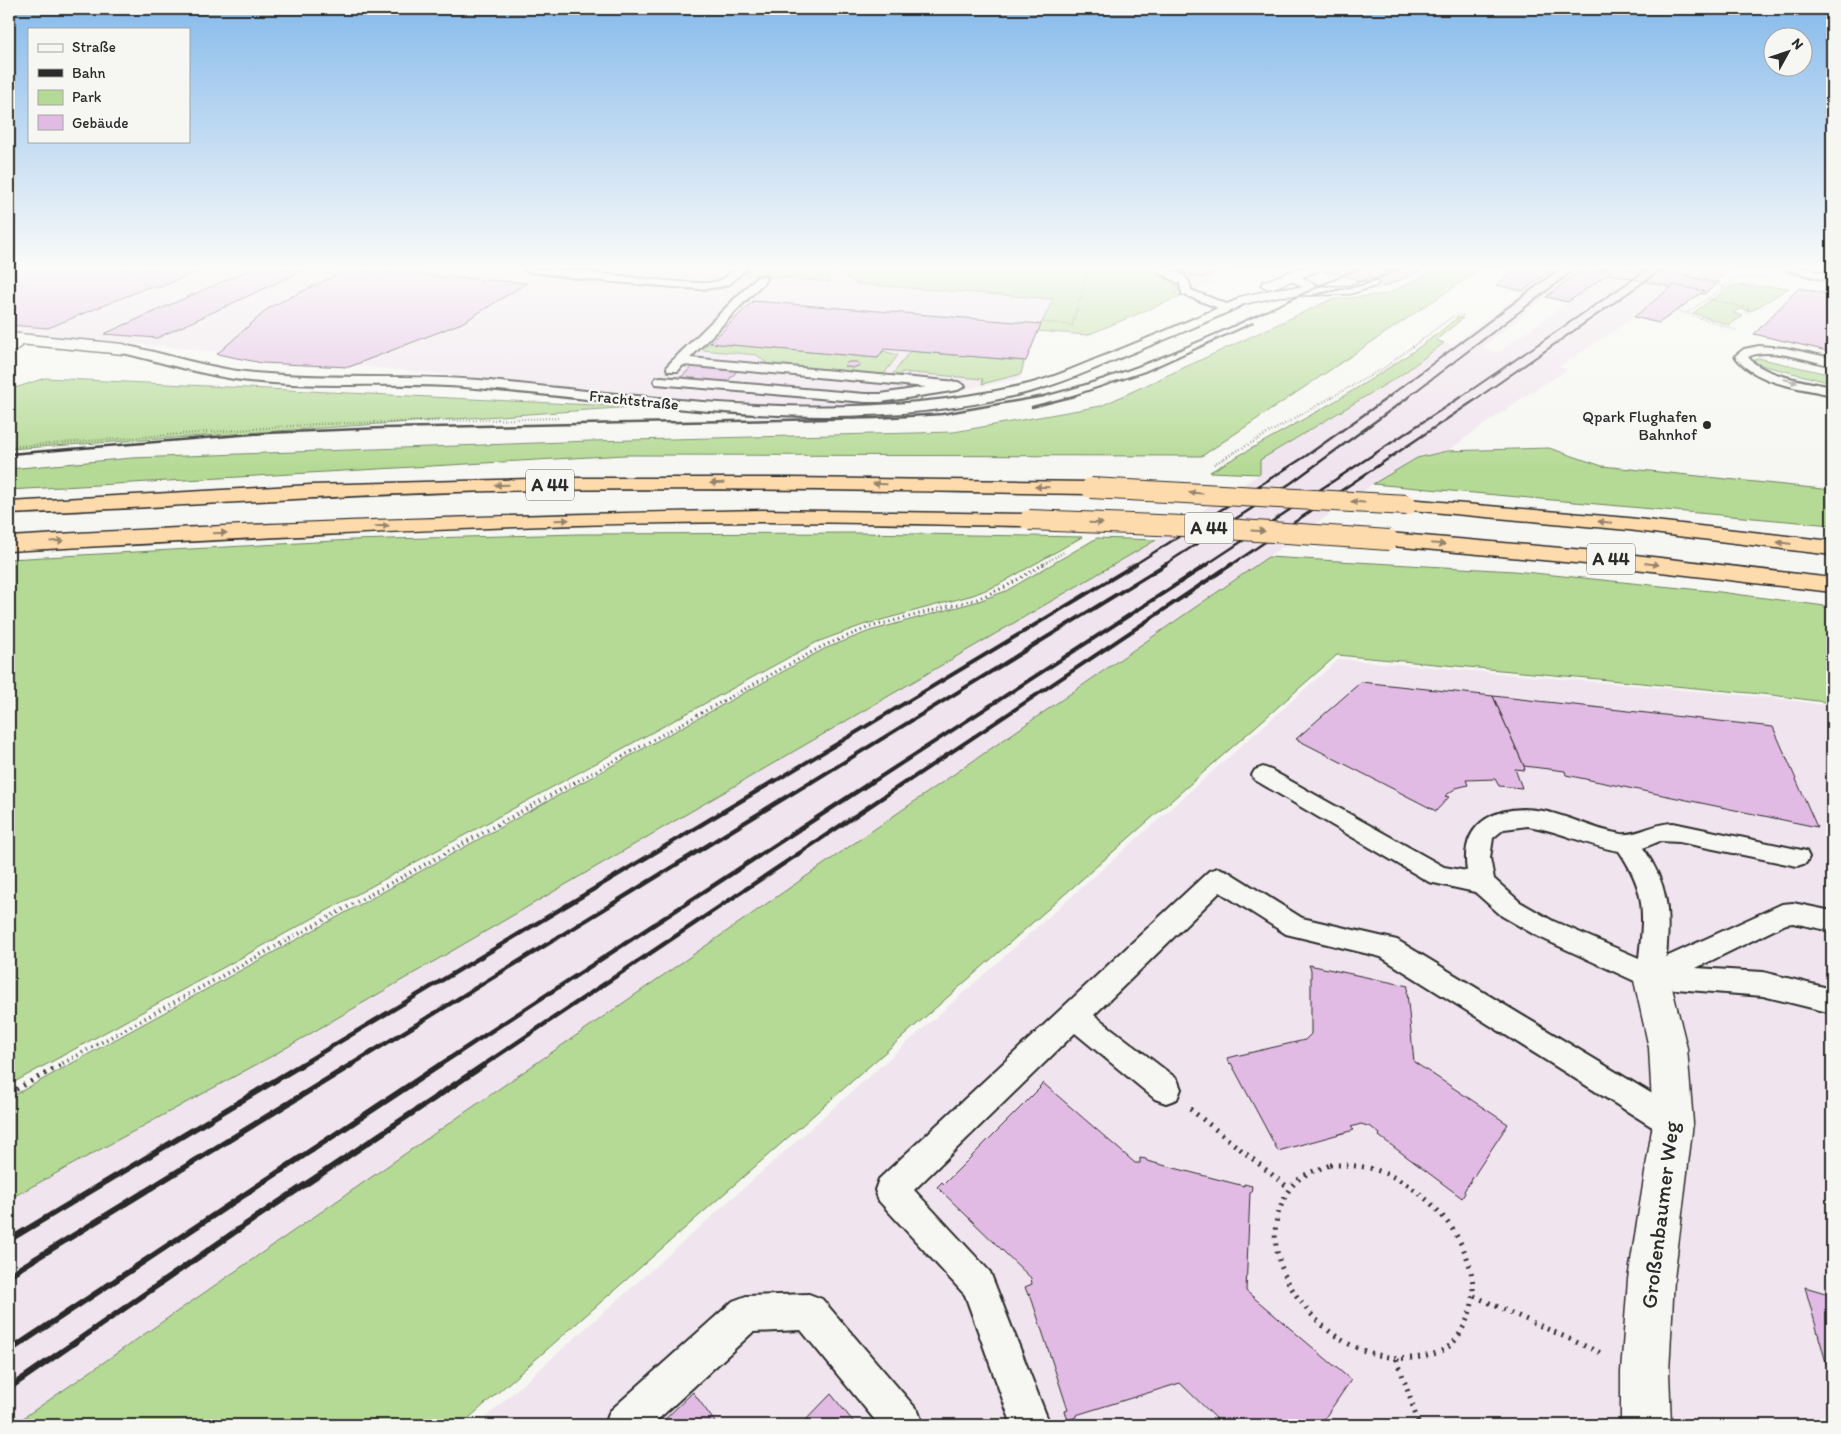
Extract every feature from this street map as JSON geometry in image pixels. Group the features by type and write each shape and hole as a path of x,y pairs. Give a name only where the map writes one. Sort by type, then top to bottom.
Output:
{"highway":[{"name":"A 44","path":"9,508 142,500 491,485 767,482 1091,488 1407,505 1628,524 1832,548"},
{"name":"A 44","path":"9,544 103,538 454,523 762,516 1029,520 1183,526 1389,540 1618,560 1832,586"}],"street":[{"name":"Frachtstraße","path":"16,339 123,349"},
{"name":"Großenbaumer Weg","path":"1646,1425 1645,1372 1651,1279 1673,1123 1668,1048 1652,976"}],"lane":[{"path":"642,401 706,335"},
{"name":"Frachtstraße","path":"123,349 212,371 252,377 304,380 442,381 753,411 829,413 939,405 1020,390 1064,376 1167,335"},
{"path":"9,349 16,339"},
{"path":"1832,362 1781,352 1748,352 1742,354 1741,358 1755,369 1832,391"},
{"path":"1748,352 1832,373"},
{"path":"660,381 865,398 881,398 958,386 680,361"},
{"path":"1263,775 1438,875 1482,884 1511,909 1544,928 1652,976 1763,984 1832,1001"},
{"path":"1482,884 1478,864 1482,836 1487,830 1503,821 1530,818 1547,821 1603,839 1626,844 1656,833 1666,832 1798,857"},
{"path":"1626,844 1644,871 1650,884 1654,902 1655,923 1652,976"},
{"path":"1031,1425 978,1284 892,1190 1218,878 1295,927 1388,948 1673,1123"},
{"path":"1652,976 1782,914 1794,913 1832,921"},
{"path":"1074,1016 1166,1089"},
{"path":"624,1425 746,1314 809,1312 904,1425"}],"path":[{"path":"1209,467 1384,368 1431,335"},
{"path":"9,447 319,424 568,418"},
{"path":"9,1093 822,646 870,627 977,599 1005,587 1065,551"},
{"path":"1166,1089 1290,1188"},
{"path":"1330,1165 1357,1165 1385,1173 1413,1188 1438,1210 1458,1236 1470,1266 1474,1296 1468,1323 1453,1344 1428,1357 1397,1359 1367,1352 1338,1337 1312,1315 1293,1288 1280,1260 1276,1234 1279,1209 1290,1188 1307,1173 1330,1165"},
{"path":"1474,1296 1645,1372"},
{"path":"1397,1359 1419,1425"}],"shaded area":[{"path":"48,335 1037,335 1020,379 882,404 739,404"},
{"path":"1466,335 1499,335 1482,348 1498,352 1522,335 1607,335 1559,367 1567,370 1522,398 1447,451 1417,458 1373,484 13,1425 9,1425 9,1199 272,1056 1156,540 1260,474 1260,460 1401,375 1444,343 1453,345"},
{"path":"1339,659 1773,698 1832,706 1832,1425 477,1425"}],"green space":[{"path":"1255,335 1382,335 1202,456 625,455 9,490 9,469 132,458 591,441 954,432 1101,406"},
{"path":"1435,335 1442,335 1436,340 1444,343 1401,375 1260,460 1260,474 1210,472 1368,381"},
{"path":"708,343 878,358 883,351 898,355 881,378 770,366 757,355 702,350"},
{"path":"910,351 1024,361 1021,374 982,384 983,379 902,372 898,378 890,378"},
{"path":"1758,358 1832,375 1832,383 1757,364 1753,361"},
{"path":"45,378 633,407 9,449 9,390"},
{"path":"1549,448 1602,466 1832,490 1832,525 1373,484 1417,458 1447,451"},
{"path":"862,533 1082,537 998,585 973,595 863,625 817,642 9,1085 9,559 353,540 579,534"},
{"path":"1097,538 1156,540 272,1056 9,1199 9,1098 824,649 870,631 979,601 1006,591"},
{"path":"1268,557 1514,571 1720,592 1832,607 1832,703 1772,695 1337,655 461,1425 13,1425"}],"building":[{"path":"116,335 164,335 157,338"},
{"path":"239,335 431,335 349,367 262,363 217,354"},
{"path":"718,335 1037,335 1026,361 884,349 878,358 710,343"},
{"path":"1758,335 1832,335 1832,352"},
{"path":"848,362 858,362 860,365 853,368 844,366"},
{"path":"693,366 738,370 725,384 679,379"},
{"path":"1361,682 1493,696 1524,766 1525,770 1515,769 1522,788 1499,786 1495,779 1466,780 1468,785 1456,788 1445,796 1449,797 1436,811 1296,739"},
{"path":"1493,696 1773,727 1817,827 1566,775 1565,771 1524,766"},
{"path":"1309,965 1408,986 1407,993 1414,1062 1508,1124 1464,1191 1465,1193 1462,1198 1379,1136 1380,1134 1371,1127 1361,1124 1351,1127 1354,1130 1278,1151 1227,1058 1305,1040 1311,1034 1311,970"},
{"path":"1043,1083 1135,1163 1140,1163 1140,1158 1146,1159 1147,1161 1244,1186 1244,1184 1252,1186 1250,1192 1246,1291 1351,1380 1320,1425 1223,1425 1180,1383 1076,1415 1076,1417 1068,1420 1065,1411 1068,1410 1030,1294 1028,1295 1025,1287 1032,1284 1031,1278 937,1187 942,1182 944,1184"},
{"path":"1805,1287 1832,1295 1832,1384"},
{"path":"693,1392 717,1425 659,1425"},
{"path":"831,1394 856,1425 801,1425"}],"railway":[{"path":"1040,397 1121,372 1213,335"},
{"path":"1070,397 1145,372 1227,335"},
{"path":"1388,397 1471,335"},
{"path":"1408,397 1489,335"},
{"path":"1461,397 1551,335"},
{"path":"1479,397 1568,335"},
{"path":"1032,407 1075,396"},
{"path":"1134,565 1306,456 1390,396"},
{"path":"1164,565 1291,483 1410,396"},
{"path":"1206,565 1462,396"},
{"path":"1231,565 1481,396"},
{"path":"9,454 266,433 382,428 876,418 942,414 1040,397"},
{"path":"772,783 1136,564"},
{"path":"810,783 1166,564"},
{"path":"871,783 1208,564"},
{"path":"905,783 1232,564"},
{"path":"299,1066 774,781"},
{"path":"349,1066 812,781"},
{"path":"438,1066 873,781"},
{"path":"482,1066 907,781"},
{"path":"9,1240 301,1065"},
{"path":"9,1275 351,1065"},
{"path":"9,1351 440,1065"},
{"path":"9,1388 239,1229 484,1065"}],"place":[{"name":"Qpark Flughafen Bahnhof","path":"1707,425"}]}
